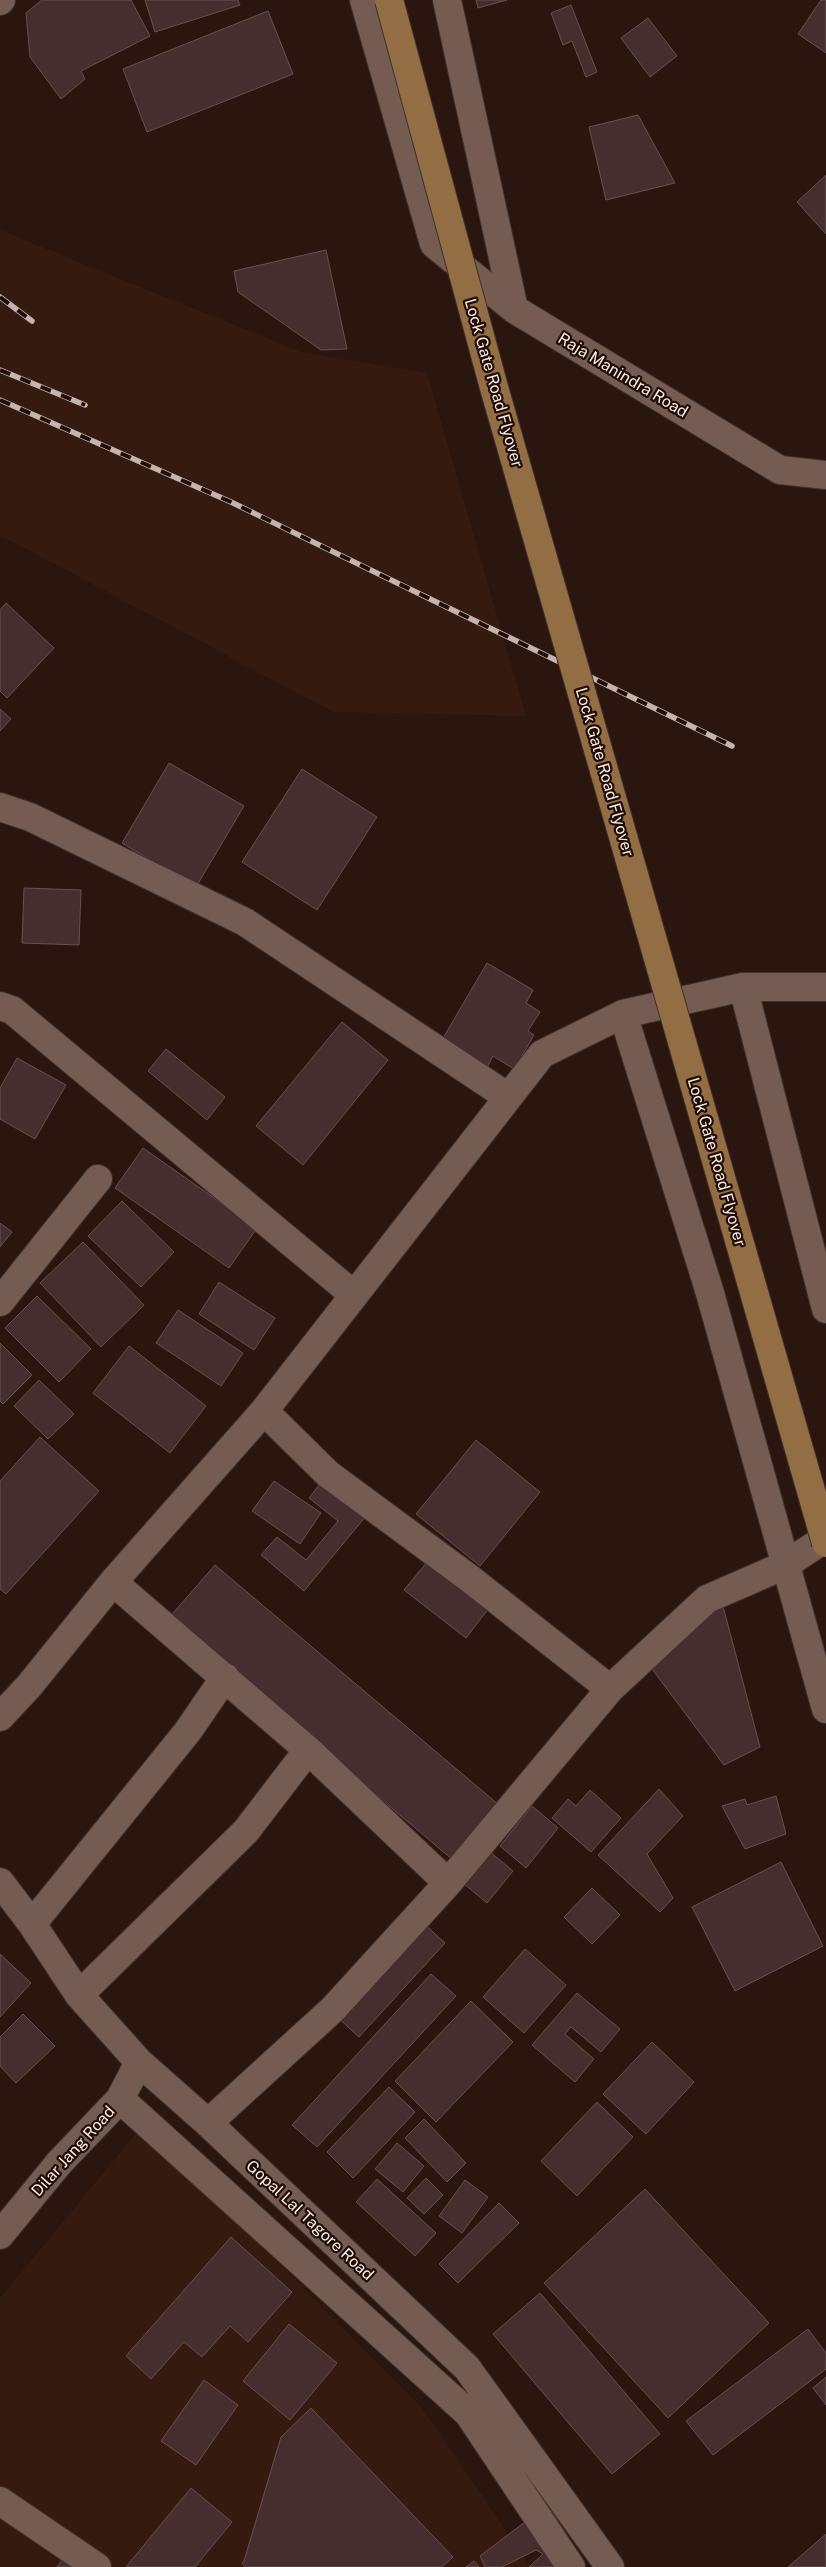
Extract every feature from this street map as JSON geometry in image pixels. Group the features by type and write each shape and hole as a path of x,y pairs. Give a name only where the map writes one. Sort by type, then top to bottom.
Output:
{"main road":[{"name":"Lock Gate Road Flyover","path":"389,0 493,384 826,1543"}],"street":[{"name":"Raja Manindra Road","path":"364,0 434,244 514,309 780,470 826,475"},
{"path":"446,0 514,309"},
{"path":"0,807 30,817 245,922 508,1097"},
{"path":"744,987 826,1309"},
{"path":"0,1717 29,1686 113,1582 264,1411 542,1054 623,1014 744,987 826,987"},
{"path":"0,1006 12,1010 354,1295"},
{"path":"623,1014 710,1293 826,1709"},
{"path":"0,1302 98,1180"},
{"path":"264,1411 328,1474 469,1578 610,1689"},
{"path":"208,2123 333,2009 448,1883 610,1689 707,1600 785,1565 826,1538"},
{"path":"113,1582 308,1750 448,1883"},
{"path":"32,1924 188,1732 225,1677"},
{"path":"79,1996 246,1830 308,1750"},
{"name":"Gopal Lal Tagore Road","path":"0,1882 32,1924 79,1996 139,2062 208,2123 467,2368 610,2567"},
{"name":"Dilar Jang Road","path":"0,2235 59,2163 120,2099 139,2062"},
{"path":"120,2099 468,2413 572,2567"},
{"path":"0,2501 97,2567"}],"shaded area":[{"path":"0,230 301,352 427,373 526,716 333,712 0,535"},
{"path":"142,2126 422,2408 531,2567 0,2567 0,2298"}],"building":[{"path":"42,0 131,0 150,36 81,71 85,79 61,99 30,57 26,13"},
{"path":"145,0 238,0 240,5 155,32"},
{"path":"476,0 507,0 478,8"},
{"path":"821,0 826,0 826,53 798,34"},
{"path":"571,5 597,72 586,77 572,41 563,45 551,13"},
{"path":"268,11 293,74 147,132 123,69"},
{"path":"648,18 677,56 650,77 621,38"},
{"path":"638,115 675,183 606,200 589,127"},
{"path":"826,175 826,234 797,202"},
{"path":"326,250 347,349 321,350 238,292 234,271"},
{"path":"6,603 54,648 7,698 0,691 0,610"},
{"path":"0,709 11,719 0,731"},
{"path":"169,763 244,806 196,887 122,843"},
{"path":"302,769 377,817 317,910 242,862"},
{"path":"24,888 81,890 79,945 22,943"},
{"path":"487,963 533,990 526,1003 540,1012 528,1031 534,1035 514,1069 493,1056 485,1071 439,1045"},
{"path":"342,1022 388,1060 303,1165 256,1126"},
{"path":"166,1049 225,1097 207,1120 148,1071"},
{"path":"17,1058 66,1085 35,1139 0,1119 0,1088"},
{"path":"143,1148 257,1228 229,1268 115,1188"},
{"path":"122,1201 174,1252 141,1287 88,1236"},
{"path":"0,1223 12,1232 0,1247"},
{"path":"83,1242 144,1305 101,1347 40,1283"},
{"path":"219,1282 275,1318 254,1350 199,1314"},
{"path":"37,1296 91,1349 59,1382 5,1328"},
{"path":"178,1310 243,1353 221,1386 156,1343"},
{"path":"0,1343 32,1375 3,1404 0,1401"},
{"path":"129,1346 206,1406 170,1453 93,1393"},
{"path":"39,1380 74,1414 48,1439 14,1406"},
{"path":"40,1437 99,1491 6,1594 0,1589 0,1481"},
{"path":"476,1440 540,1492 480,1566 416,1514"},
{"path":"323,1480 366,1516 304,1591 261,1555 277,1537 306,1560 338,1521 309,1498"},
{"path":"274,1481 321,1513 300,1544 252,1511"},
{"path":"428,1561 489,1608 466,1638 404,1590"},
{"path":"215,1565 499,1805 453,1860 168,1619"},
{"path":"723,1606 760,1747 724,1765 646,1661"},
{"path":"659,1789 683,1816 647,1854 673,1898 660,1912 598,1855"},
{"path":"590,1790 621,1818 591,1852 552,1818 568,1799 576,1806"},
{"path":"776,1796 786,1834 745,1849 722,1806 745,1799 747,1805"},
{"path":"532,1806 558,1828 526,1868 500,1846"},
{"path":"489,1851 513,1871 487,1903 463,1883"},
{"path":"781,1862 823,1946 735,1991 692,1907"},
{"path":"592,1888 620,1915 592,1944 564,1917"},
{"path":"422,1922 445,1943 359,2037 335,2015"},
{"path":"525,1949 566,1985 524,2033 483,1997"},
{"path":"0,1954 31,1983 0,2017"},
{"path":"431,1974 456,1996 317,2147 292,2125"},
{"path":"577,1993 620,2029 601,2052 571,2027 565,2034 594,2059 575,2082 532,2045"},
{"path":"471,2001 513,2042 436,2122 395,2081"},
{"path":"23,2014 55,2046 16,2083 0,2066 0,2037"},
{"path":"652,2042 694,2082 646,2134 603,2094"},
{"path":"389,2087 415,2112 353,2178 327,2152"},
{"path":"597,2102 633,2137 577,2196 541,2161"},
{"path":"424,2119 466,2163 447,2182 405,2138"},
{"path":"397,2143 424,2166 403,2192 375,2169"},
{"path":"426,2178 443,2195 424,2214 407,2198"},
{"path":"377,2179 436,2233 415,2256 356,2202"},
{"path":"465,2180 488,2197 462,2233 439,2216"},
{"path":"645,2189 769,2323 668,2418 544,2283"},
{"path":"499,2203 519,2223 458,2283 439,2264"},
{"path":"231,2237 292,2292 248,2342 230,2326 202,2357 184,2342 151,2379 126,2356"},
{"path":"540,2293 660,2434 612,2474 493,2334"},
{"path":"289,2324 337,2363 290,2420 243,2381"},
{"path":"808,2329 826,2353 826,2369 713,2455 686,2421"},
{"path":"826,2377 826,2405 813,2388"},
{"path":"204,2380 238,2405 196,2465 161,2441"},
{"path":"311,2408 453,2557 442,2567 245,2567 242,2563 281,2437"},
{"path":"191,2488 232,2522 195,2567 126,2567"},
{"path":"525,2522 555,2567 529,2567 543,2554 536,2550 502,2567 485,2567 480,2556"},
{"path":"826,2534 826,2567 788,2567"},
{"path":"67,2553 85,2567 57,2567"},
{"path":"474,2561 479,2567 466,2567"}],"railway":[{"path":"0,297 32,321"},
{"path":"0,370 85,405"},
{"path":"0,400 231,502 732,746"}]}
